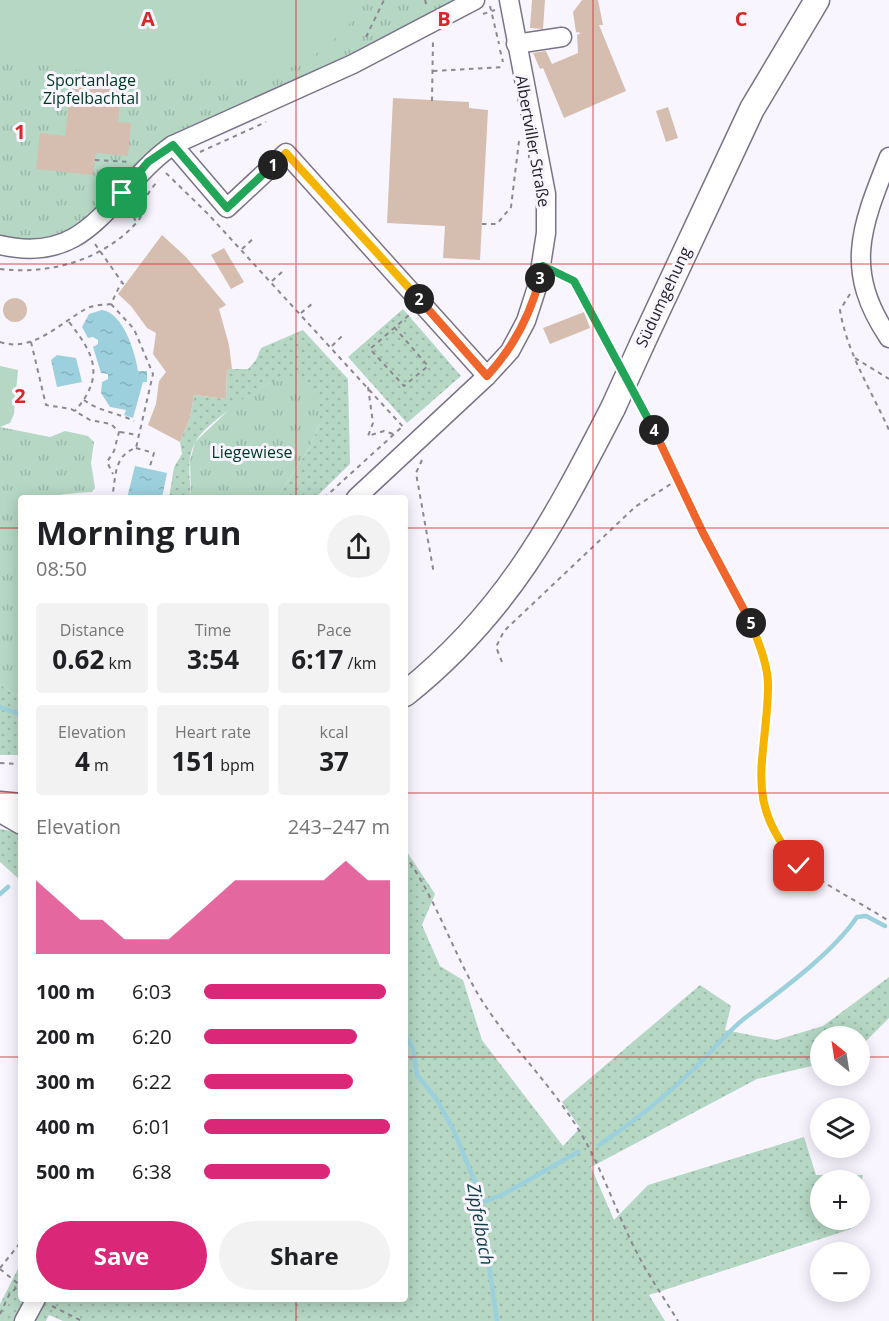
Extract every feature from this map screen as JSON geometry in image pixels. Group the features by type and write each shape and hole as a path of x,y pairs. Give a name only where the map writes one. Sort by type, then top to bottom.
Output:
{"main road":[{"name":"Südumgehung","path":"408,692 441,666 489,615 562,506 613,408 752,109 817,0"},
{"path":"0,804 18,806"}],"street":[{"path":"0,245 22,248 47,247 84,233 106,213 148,162 173,145 353,64 475,0"},
{"name":"Albertviller Straße","path":"359,495 487,376 510,351 526,321 543,266 546,194 509,0"},
{"path":"516,44 562,37"},
{"path":"173,145 227,208 286,153 487,376"},
{"path":"889,157 864,228 860,256 863,286 872,309 889,338"},
{"path":"0,813 18,823"},
{"path":"24,1321 43,1302"}],"path":[{"path":"353,64 384,0"},
{"path":"432,23 432,100"},
{"path":"433,70 504,67"},
{"path":"482,224 497,224 511,207 520,132"},
{"path":"95,160 148,162"},
{"path":"166,173 241,249 403,426 327,495"},
{"path":"241,249 255,237"},
{"path":"0,342 11,346 31,342 69,322 85,309 111,304 123,284 99,251"},
{"path":"543,266 574,281 618,361"},
{"path":"271,282 283,271"},
{"path":"863,286 847,296 840,310 843,331 889,430"},
{"path":"300,314 313,303"},
{"path":"394,327 429,366 404,386 370,348 394,327 422,303"},
{"path":"111,304 134,329 153,374 136,448"},
{"path":"69,322 91,354 95,367 84,400 75,411"},
{"path":"331,347 343,336"},
{"path":"31,342 46,405 75,411 90,420 111,424 119,432 138,435"},
{"path":"855,358 889,379"},
{"path":"368,387 373,423 368,436 384,431 393,434"},
{"path":"635,394 751,621 764,659 768,687 759,771 762,798 770,826 781,846 799,866 816,880 889,921"},
{"path":"84,400 92,406 119,413 134,421"},
{"path":"114,474 107,462 114,451 119,432"},
{"path":"111,495 114,474 123,455 136,448 154,453 150,466"},
{"path":"424,453 416,473 434,574"},
{"path":"502,662 496,647 504,631 635,507 677,480"},
{"path":"0,763 18,764"},
{"path":"408,860 430,896 463,968 500,1029 555,1096 577,1127 598,1163 636,1251 678,1321"},
{"path":"18,1246 0,1268 18,1283"},
{"path":"0,1314 9,1295 18,1287"},
{"path":"43,1302 82,1321"}],"green space":[{"name":"Sportanlage Zipfelbachtal","path":"0,0 457,0 308,75 179,131 136,168 93,216 54,239 0,254"},
{"path":"0,0 366,0 339,35 303,62 265,76 208,79 98,72 12,60 0,54"},
{"path":"403,309 461,376 407,423 348,357"},
{"path":"303,330 348,379 350,464 318,495 279,495 308,450 320,423 271,382 229,410 200,435 190,456 191,495 169,495 174,467 182,454 180,442 190,418 194,395 226,399 227,369 248,369 256,360 261,348"},
{"path":"0,366 18,370 14,414 10,423 0,427"},
{"name":"Liegewiese","path":"296,378 319,393 320,423 308,450 279,495 191,495 190,461 195,442 236,403 271,382"},
{"path":"0,427 50,437 65,431 88,436 94,442 91,463 95,488 92,492 18,495 18,696 0,684"},
{"path":"0,684 18,696 18,755 0,755"},
{"path":"0,829 18,832 18,878 0,862"},
{"path":"408,854 435,894 422,925 440,966 463,980 482,1040 563,1146 580,1128 562,1102 700,985 731,1006 725,1030 776,1040 810,1030 810,1066 757,1079 591,1167 614,1220 648,1185 804,1137 814,1170 810,1170 810,1230 848,1230 649,1295 665,1321 63,1321 49,1315 46,1321 0,1321 0,1304 18,1269 18,1302 408,1302"},
{"path":"889,977 889,1018 870,1037 870,1026 823,1026"}],"water":[{"path":"102,310 116,318 122,325 131,344 138,371 147,371 147,382 143,382 133,418 124,415 126,410 110,407 101,393 102,382 108,379 108,374 101,373 93,347 98,344 98,340 93,337 88,338 82,327 89,314"},
{"path":"57,355 76,358 82,382 57,387 51,360"},
{"path":"135,466 167,473 163,495 128,495"}],"building":[{"path":"532,0 545,0 543,29 530,28"},
{"path":"582,0 598,0 603,25 599,25 626,91 564,118 543,68 540,69 533,53 546,51 552,64 578,53 577,35 581,33 576,32 573,12"},
{"path":"72,79 122,84 118,122 131,123 128,156 96,153 93,175 36,169 40,133 65,136"},
{"path":"393,98 469,102 469,108 488,110 480,260 443,258 445,226 387,223"},
{"path":"668,107 678,138 666,142 656,111"},
{"path":"162,235 186,257 226,305 219,309 229,345 232,369 227,369 226,399 194,395 190,418 180,442 148,425 156,404 159,381 166,372 153,354 156,333 147,328 131,306 118,294"},
{"path":"224,248 244,282 231,289 211,255"},
{"path":"15,298 20,299 26,305 26,315 20,321 15,322 10,321 4,315 3,310 4,305 10,299"},
{"path":"584,312 590,328 550,344 543,328"}],"waterway":[{"name":"Zipfelbach","path":"0,707 18,714"},
{"path":"0,894 8,887"},
{"path":"599,1145 673,1088 738,1023 789,984 834,945 857,917 866,916 885,926"},
{"name":"Zipfelbach","path":"408,1041 413,1048 417,1075 437,1100 453,1129 478,1189 497,1321"},
{"path":"481,1203 502,1195 578,1152"}],"route":[{"path":"122,193 148,162 173,145 227,208 286,153 487,376 510,351 526,321 543,266 574,281 645,412 703,533 751,621 764,659 768,687 759,771 762,798 770,826 781,846 799,866"}]}
